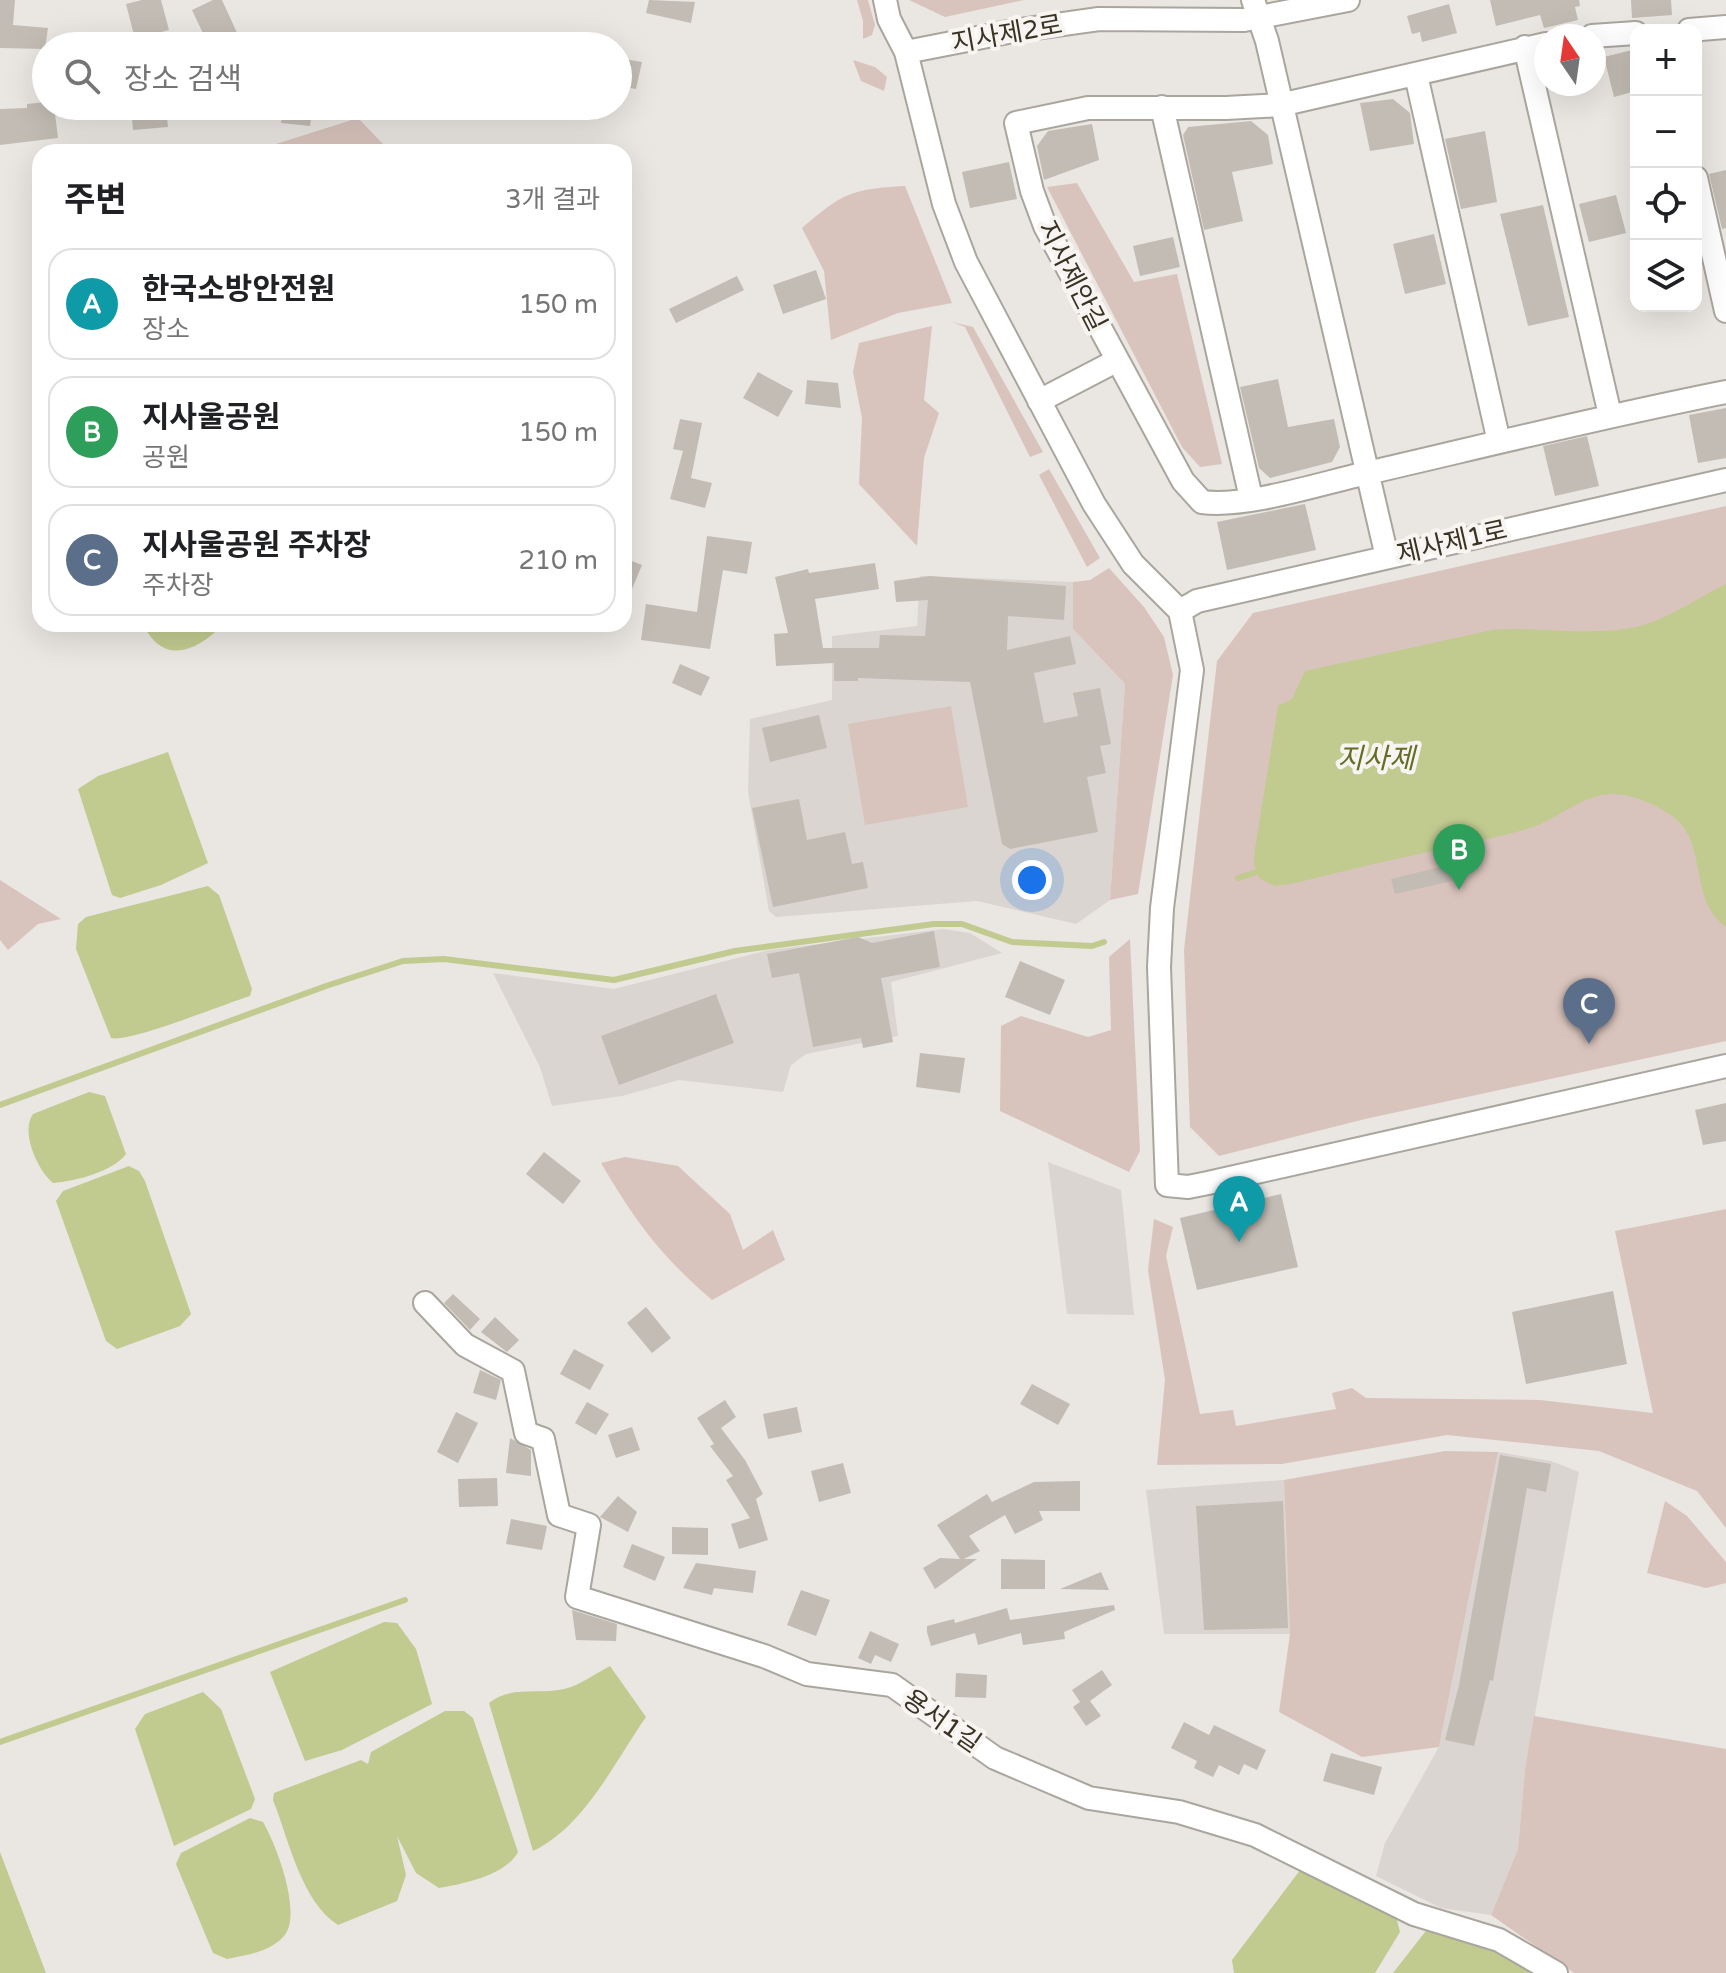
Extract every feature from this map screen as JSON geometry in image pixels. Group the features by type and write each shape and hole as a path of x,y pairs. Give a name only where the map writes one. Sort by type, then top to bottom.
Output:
{"street":[{"path":"885,0 889,19 906,52 944,204 966,262 1094,504 1133,564 1180,611 1192,670 1159,952 1167,1185 1188,1187 1208,1183 1726,1066"},
{"name":"지사제2로","path":"906,52 1013,31 1099,19 1348,0"},
{"path":"1257,9 1387,557"},
{"path":"1702,29 1726,27"},
{"path":"1606,35 1630,33"},
{"name":"지사제안길","path":"1534,46 1280,105 1088,108 1016,123 1029,181 1045,226 1183,481 1202,502 1221,505 1610,415 1726,392"},
{"path":"1416,75 1499,442"},
{"name":"지사제안길","path":"1546,96 1610,415"},
{"path":"1162,107 1251,498"},
{"path":"1702,205 1726,311"},
{"path":"1039,401 1116,361"},
{"name":"제사제1로","path":"1180,611 1197,601 1726,480"},
{"name":"용서1길","path":"425,1303 465,1345 513,1371 526,1433 543,1439 559,1515 589,1525 577,1597 751,1651 807,1674 892,1685 995,1758 1089,1798 1179,1812 1255,1835 1414,1914 1499,1940 1556,1973"}],"shaded area":[{"path":"857,0 868,0 875,25 872,35 863,39 863,21"},
{"path":"909,0 1024,0 945,17"},
{"path":"853,60 875,67 887,77 884,91 861,81"},
{"path":"360,120 383,144 276,144"},
{"path":"1077,183 1134,282 1177,274 1222,464 1200,467 1182,447 1047,187"},
{"path":"905,186 952,303 898,313 831,340 824,271 802,228 849,195"},
{"path":"952,322 973,327 1043,452 1030,457 965,327"},
{"path":"932,326 924,400 939,413 924,458 917,546 859,484 862,418 853,372 859,343"},
{"path":"1049,469 1100,558 1087,567 1039,475"},
{"path":"1726,506 1726,1041 1365,1119 1219,1156 1190,1127 1184,950 1217,661 1253,613"},
{"path":"1109,568 1144,607 1164,637 1173,675 1138,894 1110,900 1125,684 1073,629 1073,582 1090,580"},
{"path":"920,576 1073,582 1073,629 1125,684 1110,900 1076,924 977,901 776,917 769,911 748,792 750,719 832,700 832,636 917,626"},
{"path":"951,706 968,807 865,825 848,724"},
{"path":"0,880 61,919 38,924 8,950 0,940"},
{"path":"943,929 970,933 1002,953 891,982 898,1036 806,1054 791,1065 783,1092 679,1080 622,1096 552,1106 540,1067 493,973 614,989 769,950"},
{"path":"1130,939 1140,1151 1129,1172 1000,1111 1001,1026 1021,1016 1088,1037 1111,1030 1109,957"},
{"path":"625,1157 678,1166 730,1214 743,1250 773,1230 785,1260 712,1300 650,1236 601,1163"},
{"path":"1048,1162 1121,1190 1134,1315 1067,1314"},
{"path":"1726,1209 1726,1528 1697,1491 1599,1451 1447,1435 1282,1464 1157,1465 1165,1380 1148,1270 1154,1219 1173,1227 1166,1256 1200,1414 1233,1410 1236,1426 1336,1409 1332,1393 1352,1388 1366,1398 1540,1400 1653,1413 1615,1231"},
{"path":"1445,1451 1498,1452 1439,1747 1362,1757 1279,1712 1290,1634 1284,1480"},
{"path":"1498,1452 1551,1461 1579,1472 1525,1769 1518,1849 1491,1915 1441,1908 1376,1876 1385,1843 1439,1747"},
{"path":"1284,1480 1290,1634 1164,1634 1146,1490"},
{"path":"1665,1501 1687,1516 1726,1562 1726,1583 1706,1588 1647,1573"},
{"path":"1534,1716 1726,1749 1726,1973 1574,1973 1491,1915 1518,1849 1525,1769"}],"water":[{"name":"지사제","path":"1726,584 1726,927 1707,902 1692,844 1676,819 1647,802 1614,794 1591,798 1541,824 1509,834 1291,884 1275,886 1260,879 1254,864 1255,849 1278,706 1292,699 1305,671 1492,630 1600,631 1636,627 1670,614"},
{"path":"148,632 215,632 202,642 180,650 160,646"},
{"path":"168,752 208,863 161,885 120,898 112,895 78,789 98,776"},
{"path":"208,886 219,895 252,989 250,996 137,1035 111,1038 76,949 78,924 86,917"},
{"path":"89,1092 105,1096 126,1154 103,1171 53,1183 32,1151 29,1131 33,1114"},
{"path":"129,1166 139,1171 145,1181 191,1314 180,1326 117,1349 106,1341 56,1201 63,1191"},
{"path":"384,1622 397,1623 416,1649 432,1704 342,1750 305,1761 270,1672"},
{"path":"610,1666 646,1717 583,1810 551,1840 533,1851 489,1703 497,1697 516,1692 554,1691 570,1687"},
{"path":"203,1692 221,1709 255,1799 251,1809 174,1846 135,1729 145,1714"},
{"path":"445,1711 464,1711 473,1718 518,1852 504,1867 494,1872 472,1881 439,1888 416,1873 397,1836 406,1875 397,1901 338,1925 314,1901 305,1885 273,1800 274,1793 361,1760 368,1764 371,1752"},
{"path":"250,1818 263,1822 280,1862 289,1896 289,1926 284,1936 272,1946 227,1959 213,1953 176,1864 181,1853"},
{"path":"0,1852 46,1973 0,1973"},
{"path":"1301,1869 1395,1913 1400,1932 1375,1973 1234,1973 1232,1960"},
{"path":"1431,1929 1500,1949 1532,1973 1393,1973 1425,1932"}],"building":[{"path":"0,0 15,0 13,25 48,28 47,32 32,32 32,49 0,48"},
{"path":"161,0 169,30 133,32 126,4"},
{"path":"213,0 222,0 237,32 202,32 192,10"},
{"path":"649,0 695,2 691,23 646,13"},
{"path":"1490,0 1579,0 1580,6 1575,7 1578,20 1543,24 1540,15 1496,26"},
{"path":"1631,0 1671,0 1672,15 1632,18"},
{"path":"1449,4 1457,33 1422,42 1420,32 1412,34 1407,16"},
{"path":"1630,50 1630,93 1614,97 1606,56"},
{"path":"632,60 642,62 636,89 632,88"},
{"path":"1393,99 1410,113 1414,144 1370,151 1360,103"},
{"path":"32,103 32,120 56,120 58,138 0,145 0,109 27,108 27,104"},
{"path":"132,120 167,120 168,127 133,130"},
{"path":"281,120 311,120 310,126 281,123"},
{"path":"1251,121 1268,135 1273,164 1232,172 1243,221 1204,230 1183,135 1188,127"},
{"path":"1092,124 1099,160 1044,180 1037,146 1048,131"},
{"path":"1485,131 1497,202 1461,209 1445,139"},
{"path":"1009,162 1017,199 970,208 962,172"},
{"path":"1726,170 1726,228 1722,229 1709,174"},
{"path":"1616,195 1626,233 1589,242 1579,204"},
{"path":"1543,205 1569,317 1528,326 1500,214"},
{"path":"1434,234 1446,284 1405,294 1393,244"},
{"path":"1173,237 1180,267 1140,276 1133,246"},
{"path":"816,270 826,299 783,314 773,285"},
{"path":"737,276 744,290 676,323 669,309"},
{"path":"758,372 793,391 778,417 743,398"},
{"path":"1278,379 1288,427 1334,419 1340,447 1332,462 1270,478 1259,468 1240,387"},
{"path":"807,380 838,383 841,408 805,404"},
{"path":"1726,408 1726,458 1698,463 1689,415"},
{"path":"680,419 702,423 691,478 712,483 705,508 670,499 683,451 673,449"},
{"path":"1587,436 1599,486 1555,496 1543,446"},
{"path":"1305,504 1316,550 1227,570 1217,522"},
{"path":"707,536 752,542 747,574 723,570 710,649 641,640 646,604 697,612"},
{"path":"632,561 642,565 632,589"},
{"path":"875,563 879,589 815,599 823,648 879,648 880,635 925,636 928,600 896,602 894,581 930,576 1066,586 1064,620 1008,616 1007,650 1070,636 1076,664 1034,673 1044,723 1078,716 1073,693 1100,688 1111,744 1100,746 1106,773 1087,777 1098,832 1010,849 1002,844 970,682 858,678 858,681 834,681 834,663 776,666 774,634 788,633 775,577 808,569 809,573"},
{"path":"680,664 710,677 701,696 672,683"},
{"path":"819,715 827,748 770,762 762,728"},
{"path":"799,799 807,840 845,832 852,864 863,862 868,888 773,907 752,808"},
{"path":"1448,865 1452,881 1395,894 1391,879"},
{"path":"934,931 940,967 881,978 893,1042 863,1048 861,1038 813,1047 799,973 772,978 767,954 858,937 872,943"},
{"path":"1020,961 1065,980 1050,1015 1005,997"},
{"path":"716,994 734,1043 619,1085 601,1036"},
{"path":"920,1053 965,1058 960,1093 916,1087"},
{"path":"1726,1103 1726,1141 1703,1145 1695,1110"},
{"path":"544,1152 581,1181 563,1204 526,1174"},
{"path":"1281,1194 1298,1267 1197,1290 1180,1218"},
{"path":"1613,1291 1627,1364 1526,1384 1512,1312"},
{"path":"453,1294 480,1319 470,1330 444,1303"},
{"path":"646,1307 671,1338 652,1353 627,1323"},
{"path":"495,1317 519,1340 507,1352 481,1332"},
{"path":"574,1349 604,1365 590,1390 560,1374"},
{"path":"480,1370 501,1380 496,1400 473,1393"},
{"path":"1032,1384 1070,1404 1058,1425 1020,1404"},
{"path":"725,1400 736,1417 721,1428 745,1460 763,1494 756,1499 768,1540 739,1549 731,1524 750,1518 726,1480 733,1476 710,1446 714,1444 697,1418"},
{"path":"587,1402 609,1414 596,1435 575,1423"},
{"path":"797,1407 802,1432 768,1439 763,1414"},
{"path":"456,1412 478,1423 458,1463 437,1452"},
{"path":"632,1427 640,1450 616,1458 608,1435"},
{"path":"510,1438 531,1450 531,1476 506,1473"},
{"path":"1500,1455 1551,1464 1546,1492 1527,1488 1493,1681 1490,1680 1474,1746 1445,1740 1459,1685"},
{"path":"843,1463 851,1493 819,1502 811,1471"},
{"path":"497,1478 498,1506 459,1507 458,1479"},
{"path":"1080,1481 1080,1511 1039,1511 1043,1520 1015,1534 1005,1515 969,1536 980,1551 964,1559 977,1559 935,1589 923,1568 940,1558 960,1559 937,1525 987,1494 992,1502 1034,1482"},
{"path":"618,1496 637,1512 628,1532 600,1517"},
{"path":"1283,1501 1288,1628 1204,1630 1196,1506"},
{"path":"511,1519 547,1526 542,1550 506,1544"},
{"path":"672,1527 708,1528 708,1555 672,1554"},
{"path":"632,1544 665,1557 655,1581 623,1567"},
{"path":"1001,1559 1045,1560 1045,1589 1001,1589"},
{"path":"696,1563 756,1571 753,1593 714,1588 712,1595 683,1588"},
{"path":"1101,1572 1109,1590 1060,1589"},
{"path":"801,1590 830,1600 816,1636 787,1625"},
{"path":"1114,1605 1115,1610 1064,1632 1065,1639 1023,1645 1021,1633 978,1645 975,1633 931,1646 927,1632 927,1626 954,1619 955,1623 1007,1608 1010,1620"},
{"path":"572,1610 617,1624 616,1641 576,1640"},
{"path":"870,1631 899,1644 891,1662 875,1655 871,1664 858,1658"},
{"path":"1102,1670 1112,1685 1090,1701 1101,1716 1086,1726 1073,1707 1080,1702 1072,1690"},
{"path":"956,1673 987,1675 986,1698 955,1697"},
{"path":"1184,1722 1209,1735 1214,1725 1266,1750 1257,1770 1244,1764 1239,1775 1219,1765 1213,1777 1194,1768 1197,1761 1171,1748"},
{"path":"1331,1753 1382,1767 1374,1795 1323,1781"}],"waterway":[{"path":"1238,878 1257,872"},
{"path":"0,1105 403,961 444,959 614,980 735,951 934,924 962,924 1012,942 1092,946 1104,942"},
{"path":"0,1742 405,1600"}],"place":[{"name":"지사울공원","path":"1459,890"},
{"name":"지사울공원 주차장","path":"1589,1044"},
{"name":"한국소방안전원","path":"1239,1242"}]}
